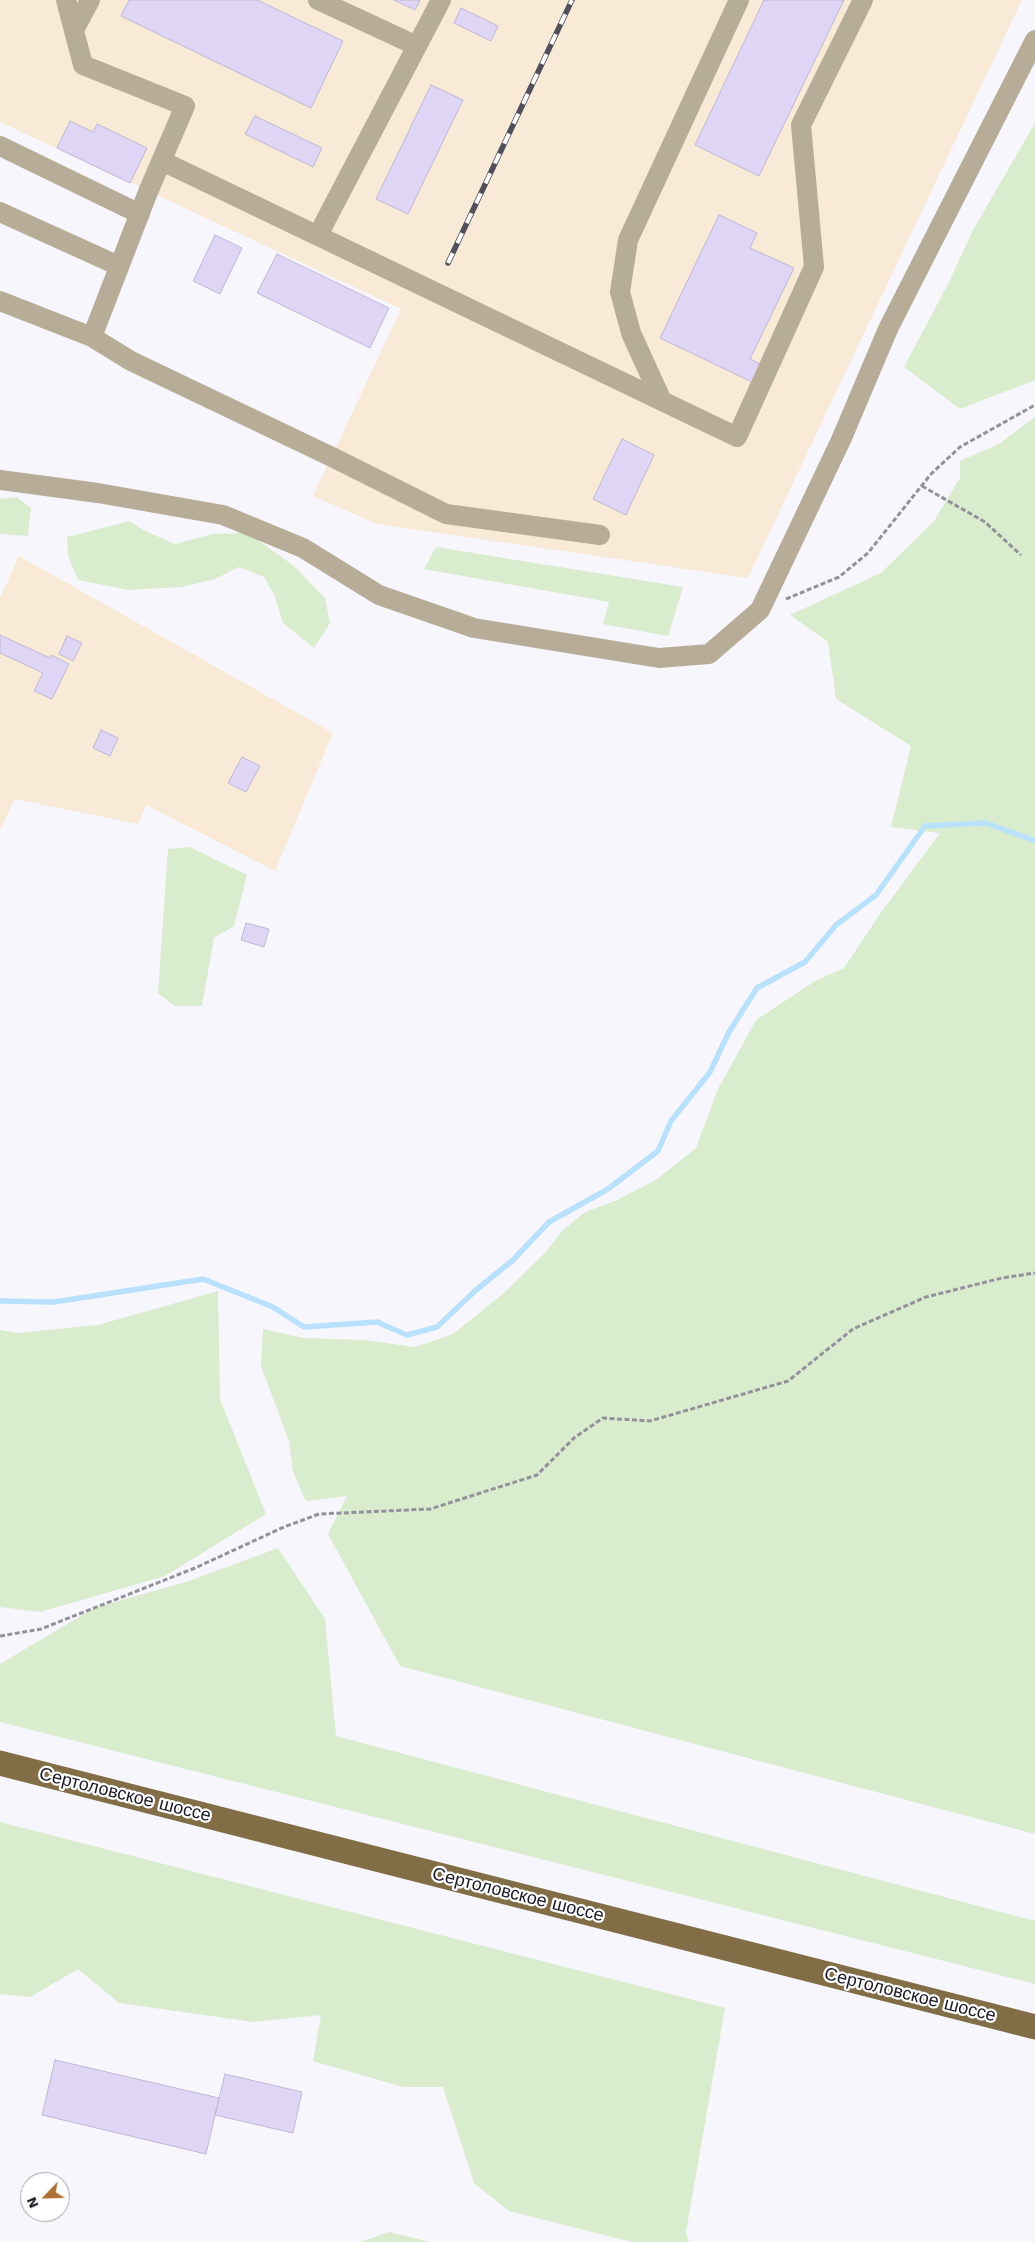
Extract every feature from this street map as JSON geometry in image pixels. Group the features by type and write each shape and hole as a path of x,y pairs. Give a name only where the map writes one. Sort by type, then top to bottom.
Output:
{"main road":[{"name":"Сертоловское шоссе","path":"0,1763 1035,2027"}],"lane":[{"path":"66,0 83,65 185,106 92,337"},
{"path":"74,30 90,0"},
{"path":"318,0 417,46"},
{"path":"318,234 441,0"},
{"path":"661,399 631,332 620,292 628,240 739,0"},
{"path":"162,161 318,234 737,437 814,268 801,125 863,0"},
{"path":"0,480 98,493 223,514 303,548 378,595 474,628 659,658 709,654 760,610 841,440 888,329 1035,40"},
{"path":"0,146 140,214"},
{"path":"0,212 119,266"},
{"path":"0,300 92,337 131,361 332,456 446,514 600,535"}],"path":[{"path":"760,610 839,577 868,553 931,474 960,447 1035,405"},
{"path":"922,486 985,522 1021,556"},
{"path":"0,1636 41,1629 195,1568 284,1526 319,1514 430,1510 537,1475 574,1438 603,1418 650,1421 788,1381 853,1329 916,1301 1002,1278 1035,1273"}],"shaded area":[{"path":"0,0 1022,0 748,578 377,524 313,496 401,309 0,122"},
{"path":"19,556 333,733 275,871 146,805 138,824 15,799 0,830 0,598"}],"green space":[{"path":"1035,123 1035,380 960,409 904,367 949,282 972,232"},
{"path":"1035,417 1035,1834 400,1666 328,1534 347,1496 306,1501 293,1472 289,1441 261,1366 263,1329 304,1338 364,1340 415,1347 453,1334 504,1293 546,1252 562,1231 585,1212 617,1200 656,1180 696,1148 718,1089 756,1020 815,981 844,968 880,914 940,833 891,827 911,746 836,699 828,642 790,615 881,573 934,521 960,478 960,461 999,444"},
{"path":"17,497 31,508 28,536 0,534 0,499"},
{"path":"130,521 143,530 175,544 212,534 248,533 294,566 325,598 330,623 314,648 283,623 274,594 264,577 239,567 215,579 181,587 128,590 78,580 68,556 67,537"},
{"path":"436,547 683,587 668,636 603,624 609,602 424,569"},
{"path":"190,847 247,875 234,926 214,938 202,1006 175,1006 158,993 168,849"},
{"path":"218,1291 220,1399 266,1514 165,1576 40,1612 0,1607 0,1330 17,1333 98,1325"},
{"path":"278,1548 325,1619 336,1736 1035,1921 1035,1984 0,1722 0,1664 94,1608 189,1581"},
{"path":"0,1822 725,2008 686,2232 689,2242 632,2242 509,2211 474,2183 443,2087 403,2087 313,2061 321,2015 253,2022 119,2003 78,1969 30,1997 0,1994"},
{"path":"389,2232 430,2242 360,2242"}],"building":[{"path":"129,0 257,0 343,41 311,108 121,16"},
{"path":"394,0 420,0 415,10"},
{"path":"764,0 844,0 759,176 695,145"},
{"path":"461,8 498,26 491,41 454,23"},
{"path":"431,85 463,100 408,214 376,199"},
{"path":"255,116 322,148 313,167 245,134"},
{"path":"70,121 93,132 97,124 147,148 130,183 57,148"},
{"path":"719,215 757,233 750,248 794,268 750,359 760,364 752,382 660,338"},
{"path":"215,235 242,248 220,294 193,281"},
{"path":"277,254 389,308 370,348 257,293"},
{"path":"622,439 654,455 626,515 593,499"},
{"path":"0,635 50,658 51,655 69,664 52,699 34,691 43,673 0,653"},
{"path":"67,636 82,643 73,661 59,654"},
{"path":"101,730 118,738 110,756 93,748"},
{"path":"242,757 260,766 246,792 228,783"},
{"path":"246,923 269,929 264,947 241,940"},
{"path":"55,2060 219,2098 206,2154 42,2115"},
{"path":"225,2074 302,2092 293,2133 215,2115"}],"waterway":[{"path":"0,1301 54,1302 203,1279 273,1307 304,1327 377,1322 407,1335 437,1327 476,1290 513,1260 549,1222 608,1189 658,1151 671,1121 710,1072 729,1032 757,988 805,962 836,925 876,895 925,826 986,823 1035,841"}],"railway":[{"path":"448,263 572,0"}]}
